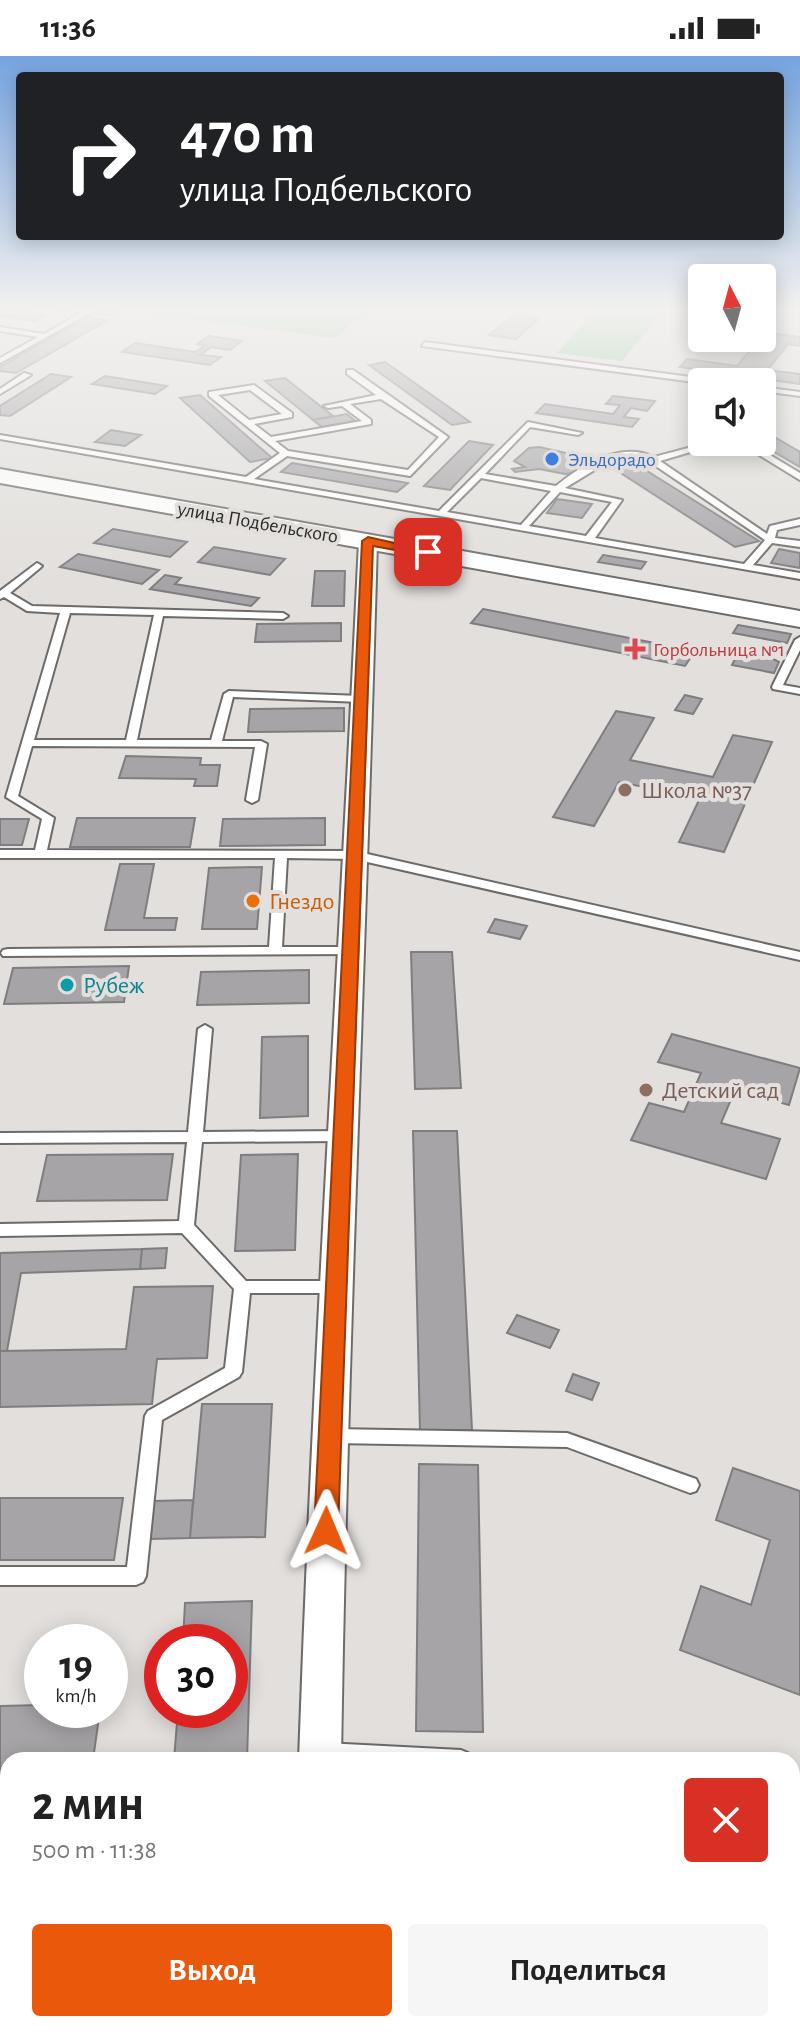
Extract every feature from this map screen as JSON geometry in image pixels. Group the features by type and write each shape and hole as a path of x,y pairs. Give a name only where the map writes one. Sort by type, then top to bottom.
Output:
{"main road":[{"name":"улица Подбельского","path":"0,465 368,541 800,619"},
{"name":"улица Подбельского","path":"0,476 235,512 800,608"}],"street":[{"path":"321,1752 328,1436 353,951 354,855 368,541"}],"lane":[{"path":"218,399 285,453 410,473 444,437 387,399"},
{"path":"248,423 289,415 268,399"},
{"path":"328,406 365,399"},
{"path":"269,440 368,422 344,403"},
{"path":"442,512 528,424 578,433"},
{"path":"0,437 800,576"},
{"path":"653,460 688,451"},
{"path":"247,480 285,453"},
{"path":"523,528 558,489 603,458 633,454 647,455 770,540 800,544"},
{"path":"765,456 800,477"},
{"path":"479,475 618,500 589,539"},
{"path":"747,566 770,540 773,528 800,522"},
{"path":"37,566 2,595 30,609 283,616"},
{"path":"40,854 48,818 12,797 66,610"},
{"path":"131,743 159,613"},
{"path":"800,640 777,687 800,691"},
{"path":"216,744 229,694 361,699"},
{"path":"27,743 261,744 252,800"},
{"path":"0,854 354,855 800,956"},
{"path":"275,952 281,855"},
{"path":"8,953 353,951"},
{"path":"186,1227 205,1029"},
{"path":"0,1138 342,1136"},
{"path":"0,1230 186,1227 242,1287 335,1287"},
{"path":"0,1576 136,1576 154,1416 233,1372 242,1287"},
{"path":"328,1436 567,1440 690,1485"}],"building":[{"path":"11,399 36,399 10,416 0,415 0,406"},
{"path":"181,399 205,399 272,458 250,462"},
{"path":"287,399 312,399 333,416 313,420"},
{"path":"416,399 438,399 470,422 452,425"},
{"path":"610,399 655,401 647,411 631,408 624,417 639,419 632,427 536,413 545,404 613,414 620,405 606,404"},
{"path":"347,414 355,421 322,427 313,420"},
{"path":"111,430 141,435 125,446 95,442"},
{"path":"776,438 800,452 800,467 776,453"},
{"path":"469,441 493,445 450,490 424,486"},
{"name":"Эльдорадо","path":"529,448 592,456 585,457 590,461 580,472 565,474 539,469 515,472 512,469 525,467 514,461"},
{"path":"292,463 408,483 397,492 281,472"},
{"path":"636,464 759,541 735,547 613,468"},
{"path":"557,499 592,504 582,518 547,513"},
{"path":"113,529 187,542 170,557 94,543"},
{"path":"214,547 285,559 270,575 198,562"},
{"path":"779,549 800,553 800,568 771,563"},
{"path":"78,554 159,570 142,584 60,567"},
{"path":"603,555 646,562 641,569 598,562"},
{"path":"315,571 345,571 344,606 312,606"},
{"path":"165,575 181,578 175,584 259,598 251,606 150,589"},
{"path":"483,609 695,651 685,666 471,623"},
{"path":"341,623 341,641 255,642 257,624"},
{"path":"738,625 791,634 787,643 733,633"},
{"path":"760,652 779,662 774,673 732,665 737,655"},
{"path":"685,695 702,699 693,714 675,710"},
{"path":"344,708 344,731 248,732 250,709"},
{"path":"616,711 654,718 630,760 713,777 733,735 772,742 724,852 679,842 700,798 619,782 594,826 553,817"},
{"path":"126,756 201,758 200,765 220,765 217,786 194,786 196,779 119,778"},
{"path":"77,818 195,818 190,847 70,847"},
{"path":"325,818 325,845 220,846 223,819"},
{"path":"0,819 29,819 22,845 0,845"},
{"path":"120,864 154,864 144,918 177,918 175,930 105,930"},
{"path":"262,867 257,929 202,929 209,868"},
{"path":"495,919 527,926 520,939 488,932"},
{"path":"411,952 452,952 461,1088 415,1089"},
{"name":"Рубеж","path":"129,966 124,1002 4,1004 13,968"},
{"path":"309,970 309,1003 197,1005 201,972"},
{"path":"672,1034 800,1068 789,1105 735,1090 721,1123 780,1139 766,1179 631,1140 649,1103 684,1112 701,1073 658,1062"},
{"path":"308,1036 308,1116 260,1118 262,1037"},
{"path":"413,1131 457,1131 472,1430 420,1430"},
{"path":"173,1154 167,1200 37,1201 47,1155"},
{"path":"298,1154 295,1250 235,1251 241,1155"},
{"path":"167,1248 165,1268 140,1269 142,1249"},
{"path":"142,1249 140,1269 21,1273 7,1351 0,1351 0,1253"},
{"path":"213,1286 207,1358 157,1359 152,1404 0,1407 0,1351 126,1349 134,1287"},
{"path":"517,1315 559,1330 550,1348 507,1333"},
{"path":"573,1374 599,1383 592,1400 566,1391"},
{"path":"202,1404 272,1404 265,1537 190,1538"},
{"path":"419,1464 478,1465 483,1732 416,1731"},
{"path":"733,1468 800,1491 800,1695 680,1650 701,1586 751,1605 770,1540 716,1520"},
{"path":"0,1498 123,1498 114,1560 0,1560"},
{"path":"193,1500 190,1538 150,1539 154,1501"},
{"path":"252,1601 247,1752 175,1752 177,1728 248,1728 248,1624 184,1624 185,1603"},
{"path":"24,1705 24,1728 97,1728 94,1752 0,1752 0,1706"}],"place":[{"name":"Эльдорадо","path":"552,459"},
{"name":"Горбольница №1","path":"635,649"},
{"name":"Школа №37","path":"625,790"},
{"name":"Гнездо","path":"253,901"},
{"name":"Рубеж","path":"67,985"},
{"name":"Детский сад","path":"646,1090"}],"route":[{"path":"326,1531 368,541 428,552"}]}
